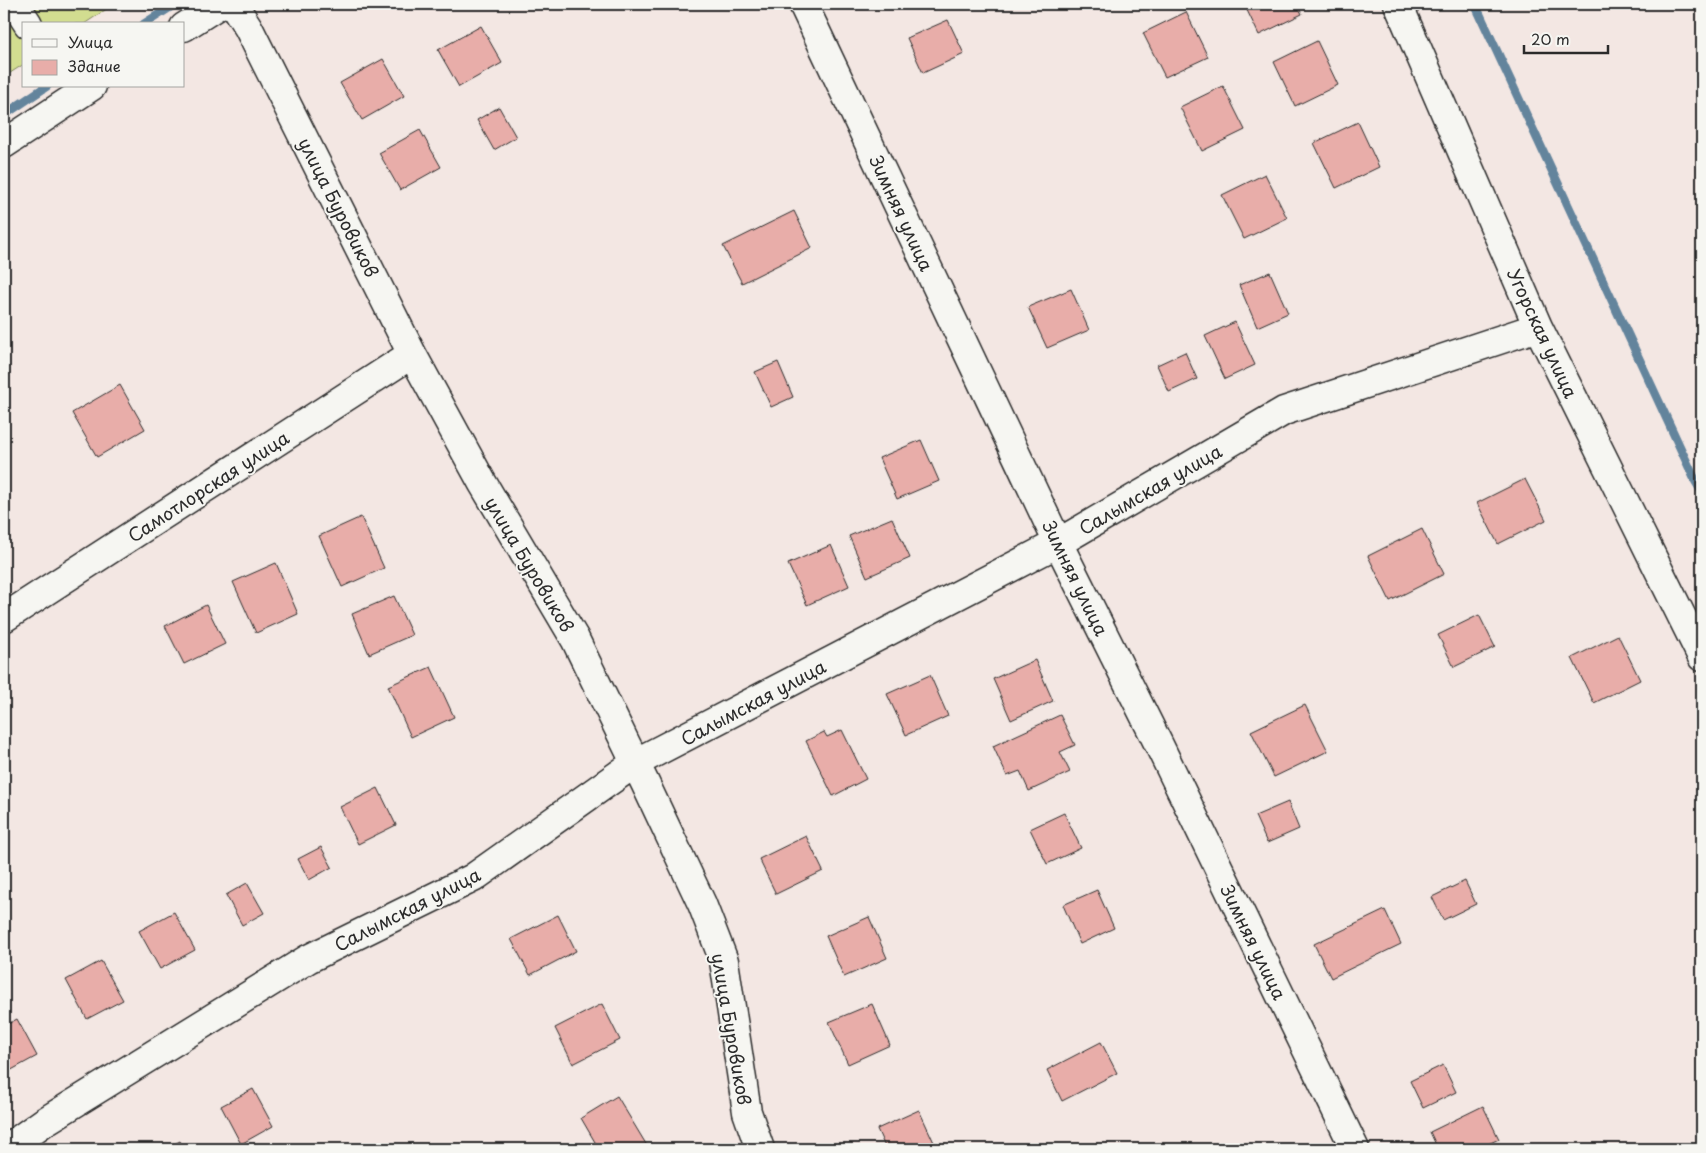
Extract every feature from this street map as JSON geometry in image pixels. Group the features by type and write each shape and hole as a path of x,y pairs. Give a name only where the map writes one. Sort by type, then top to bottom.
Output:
{"street":[{"path":"15,4 27,22"},
{"path":"185,26 220,4"},
{"name":"улица Буровиков","path":"233,4 248,27 412,354 482,482 575,639 702,904 724,961 746,1112 760,1149"},
{"name":"Зимняя улица","path":"803,4 1058,543 1159,745 1355,1149"},
{"name":"Угорская улица","path":"1398,4 1538,327 1702,657"},
{"path":"4,144 89,88"},
{"name":"Салымская улица","path":"6,1149 44,1122 308,959 473,878 636,764 1058,543 1284,411 1538,327"},
{"name":"Самотлорская улица","path":"4,618 412,354"}],"green space":[{"path":"4,4 114,4 87,22 22,22 22,65 4,77"}],"building":[{"path":"1244,4 1297,4 1302,14 1259,35"},
{"path":"1186,12 1208,57 1165,77 1143,33"},
{"path":"948,20 964,54 923,73 907,38"},
{"path":"481,26 502,63 459,87 438,50"},
{"path":"1317,41 1338,85 1295,106 1274,62"},
{"path":"383,59 404,96 362,120 340,83"},
{"path":"1223,86 1245,130 1202,151 1180,107"},
{"path":"499,107 516,137 494,150 477,120"},
{"path":"1358,122 1379,167 1336,188 1314,143"},
{"path":"420,130 441,167 400,190 379,153"},
{"path":"1265,174 1287,218 1244,239 1222,195"},
{"path":"794,211 812,248 742,283 723,246"},
{"path":"1270,272 1288,313 1257,327 1239,285"},
{"path":"1071,289 1089,330 1047,348 1028,307"},
{"path":"1235,322 1255,365 1225,379 1205,336"},
{"path":"1185,352 1197,379 1169,392 1157,365"},
{"path":"778,362 793,397 771,407 755,372"},
{"path":"120,385 145,429 97,457 72,413"},
{"path":"921,440 939,481 897,499 879,458"},
{"path":"1525,479 1546,520 1498,544 1477,503"},
{"path":"361,517 384,568 342,587 319,536"},
{"path":"892,518 910,558 867,577 849,536"},
{"path":"1422,529 1444,574 1390,601 1368,556"},
{"path":"831,545 849,586 807,605 788,564"},
{"path":"276,563 298,614 256,633 233,582"},
{"path":"394,596 412,635 369,654 352,614"},
{"path":"206,605 225,644 184,664 165,626"},
{"path":"1479,615 1495,647 1454,667 1438,635"},
{"path":"1618,635 1640,680 1594,703 1572,658"},
{"path":"1035,660 1053,701 1011,720 993,679"},
{"path":"431,667 454,717 411,737 388,686"},
{"path":"930,675 948,716 906,735 887,694"},
{"path":"1305,705 1328,751 1274,777 1251,731"},
{"path":"1060,715 1075,745 1060,752 1070,772 1029,791 1020,771 1007,776 993,746"},
{"path":"842,730 866,779 833,796 806,741 824,732 827,737"},
{"path":"378,788 396,825 358,844 340,807"},
{"path":"1288,802 1299,829 1267,843 1255,816"},
{"path":"1064,813 1081,848 1047,864 1030,829"},
{"path":"806,836 823,871 776,894 759,859"},
{"path":"321,847 332,867 309,880 298,859"},
{"path":"1465,881 1476,904 1443,920 1432,897"},
{"path":"247,883 264,913 242,925 226,895"},
{"path":"1097,890 1114,928 1080,944 1063,905"},
{"path":"1385,910 1401,944 1331,978 1314,944"},
{"path":"174,912 195,950 160,969 139,931"},
{"path":"558,915 576,951 530,975 511,939"},
{"path":"869,917 887,958 844,977 826,936"},
{"path":"101,961 123,1000 87,1019 66,980"},
{"path":"602,1004 620,1040 573,1064 555,1028"},
{"path":"872,1004 890,1045 848,1064 829,1022"},
{"path":"17,1019 37,1056 4,1074 4,1026"},
{"path":"1101,1042 1117,1073 1062,1101 1047,1070"},
{"path":"1443,1065 1456,1092 1423,1108 1410,1081"},
{"path":"253,1089 273,1126 241,1144 221,1106"},
{"path":"617,1096 649,1149 599,1149 581,1118"},
{"path":"1483,1106 1499,1139 1477,1149 1438,1149 1430,1132"},
{"path":"919,1110 937,1149 886,1149 877,1129"},
{"path":"180,1141 184,1149 165,1149"}],"waterway":[{"path":"147,22 175,4"},
{"path":"1475,4 1702,492"},
{"path":"4,115 44,88"}]}
